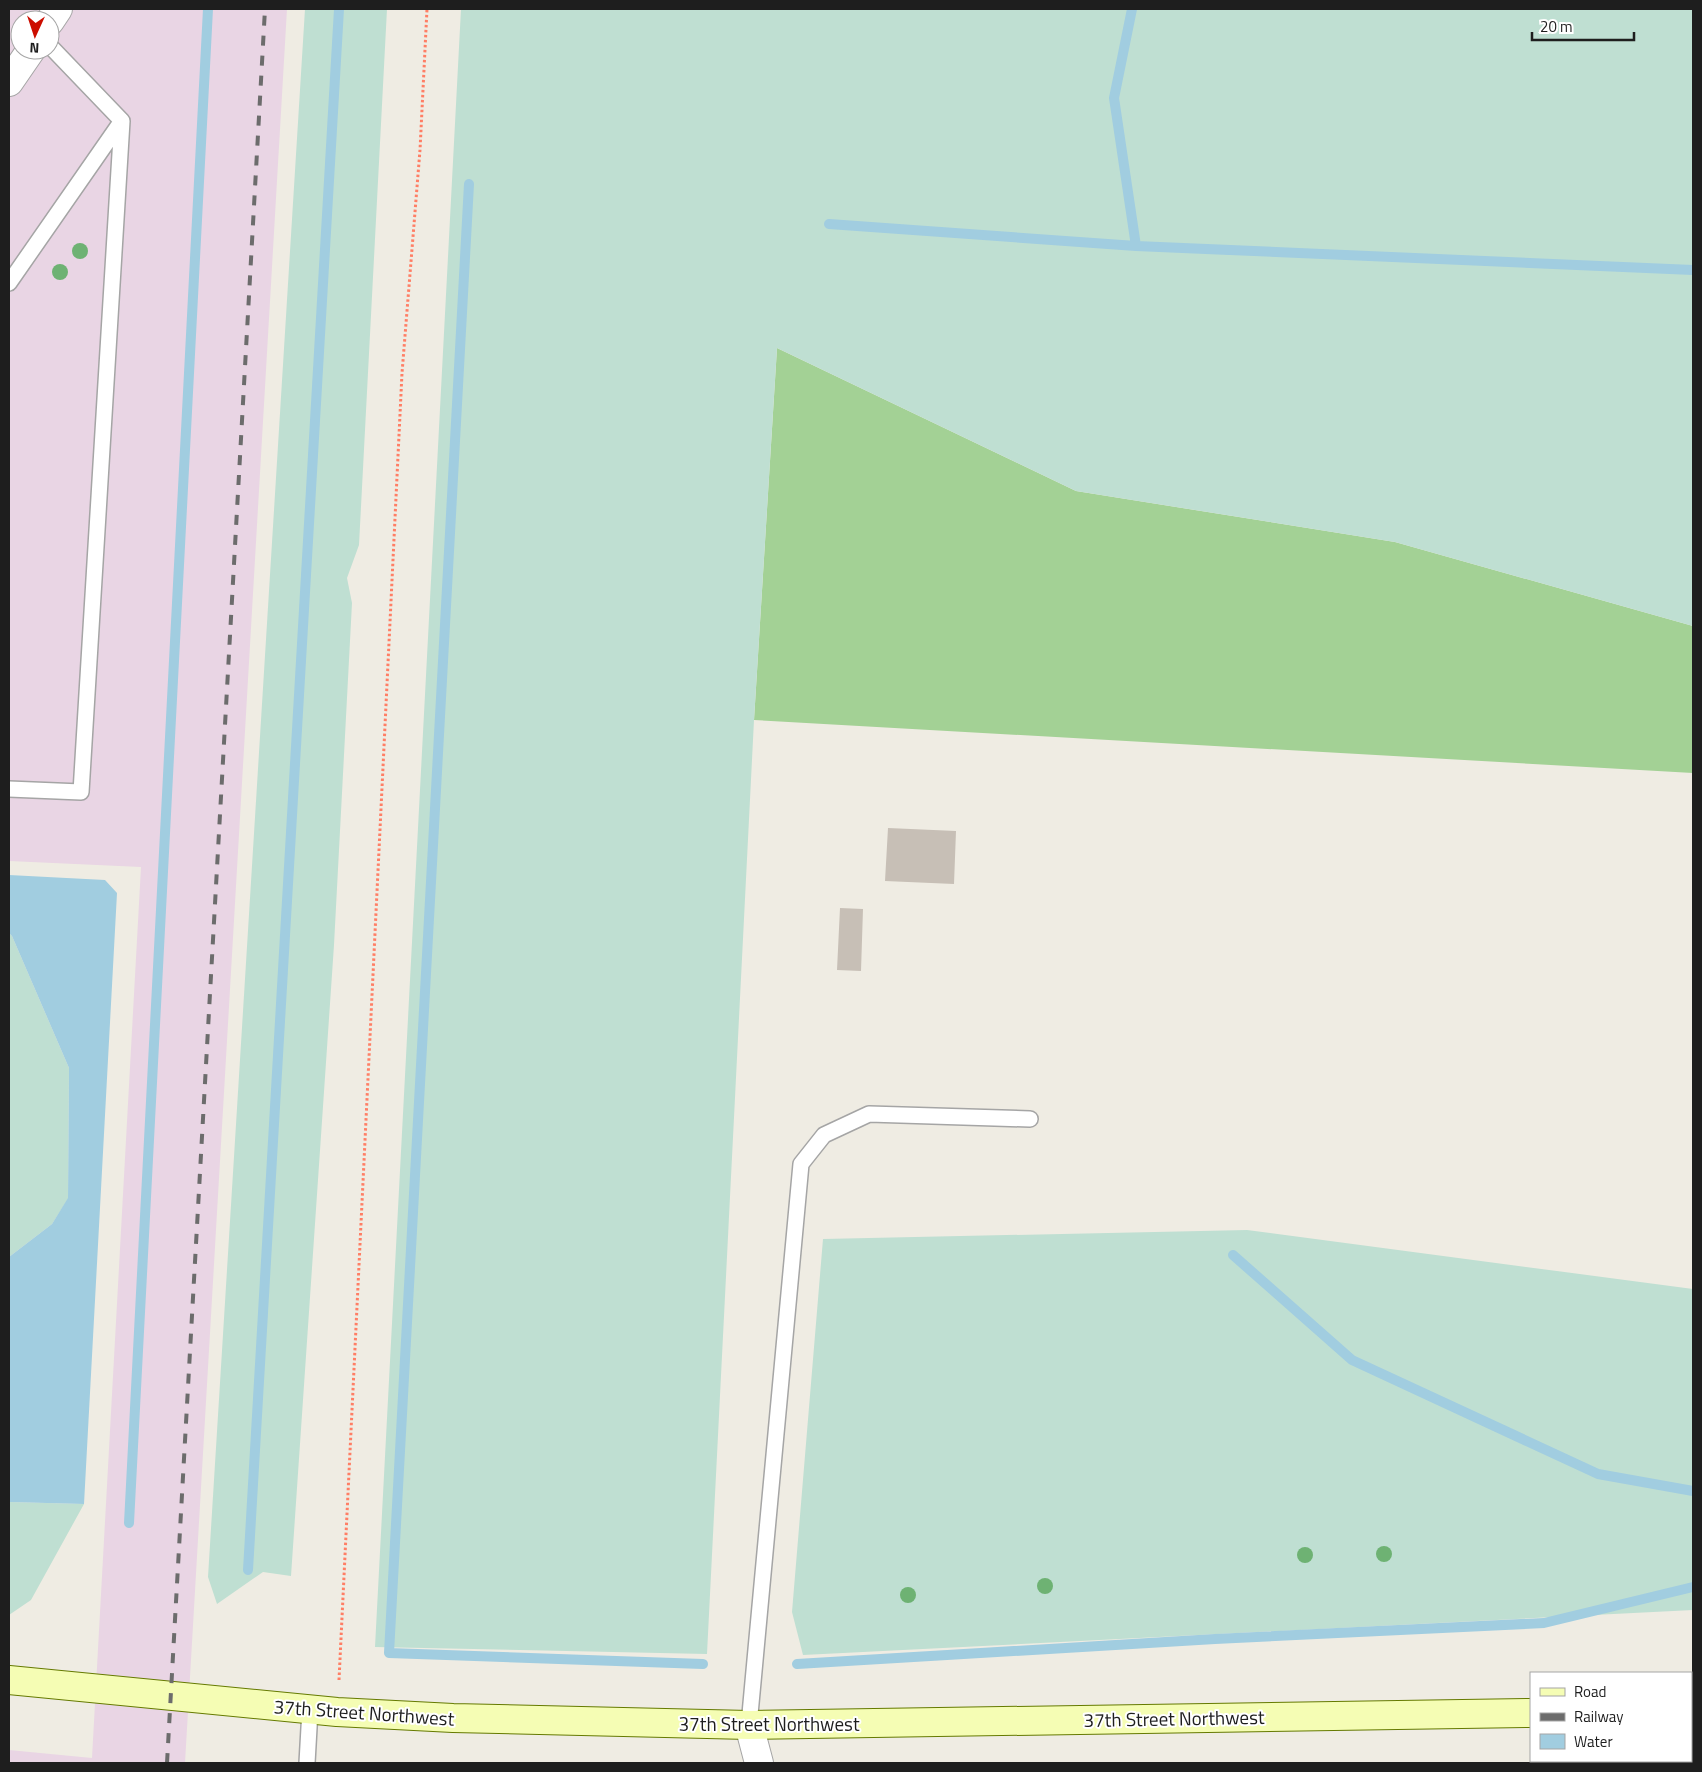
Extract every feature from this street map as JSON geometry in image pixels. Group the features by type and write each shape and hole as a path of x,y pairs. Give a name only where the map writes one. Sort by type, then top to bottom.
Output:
{"main road":[{"name":"37th Street Northwest","path":"9,1680 337,1712 454,1718 749,1725 1530,1713"}],"street":[{"path":"9,82 24,60"},
{"path":"749,1725 759,1763"}],"lane":[{"path":"9,789 81,792 122,120 60,56"},
{"path":"9,283 122,120"},
{"path":"749,1725 801,1164 824,1135 869,1114 1030,1119"},
{"path":"307,1763 310,1710"}],"path":[{"path":"337,1712 402,373 420,150 427,9"}],"shaded area":[{"path":"9,9 287,9 185,1763 9,1763 9,1750 92,1758 141,867 9,861"}],"green space":[{"path":"305,9 387,9 359,545 347,578 352,603 334,945 291,1576 263,1572 217,1604 208,1577"},
{"path":"461,9 1693,9 1693,626 1395,542 1076,491 777,348 754,720 707,1654 375,1647"},
{"path":"777,348 1076,491 1395,542 1693,626 1693,773 754,720"},
{"path":"9,933 12,936 69,1068 68,1199 52,1224 9,1257"},
{"path":"1247,1230 1693,1289 1693,1610 803,1655 792,1612 823,1239"},
{"path":"9,1502 84,1504 31,1600 9,1615"}],"water":[{"path":"9,875 105,880 117,893 84,1504 9,1502 9,1257 52,1224 68,1198 69,1068 12,936 9,933"}],"building":[{"path":"888,828 956,831 954,884 885,881"},
{"path":"840,908 863,909 861,971 837,970"}],"waterway":[{"path":"129,1523 208,9"},
{"path":"248,1570 339,9"},
{"path":"1132,9 1114,98 1136,246"},
{"path":"469,184 389,1653 703,1664"},
{"path":"829,224 1136,246 1693,270"},
{"path":"1233,1255 1352,1360 1598,1474 1693,1491"},
{"path":"797,1664 1215,1639 1544,1623 1693,1587"}],"railway":[{"path":"167,1763 265,9"}]}
